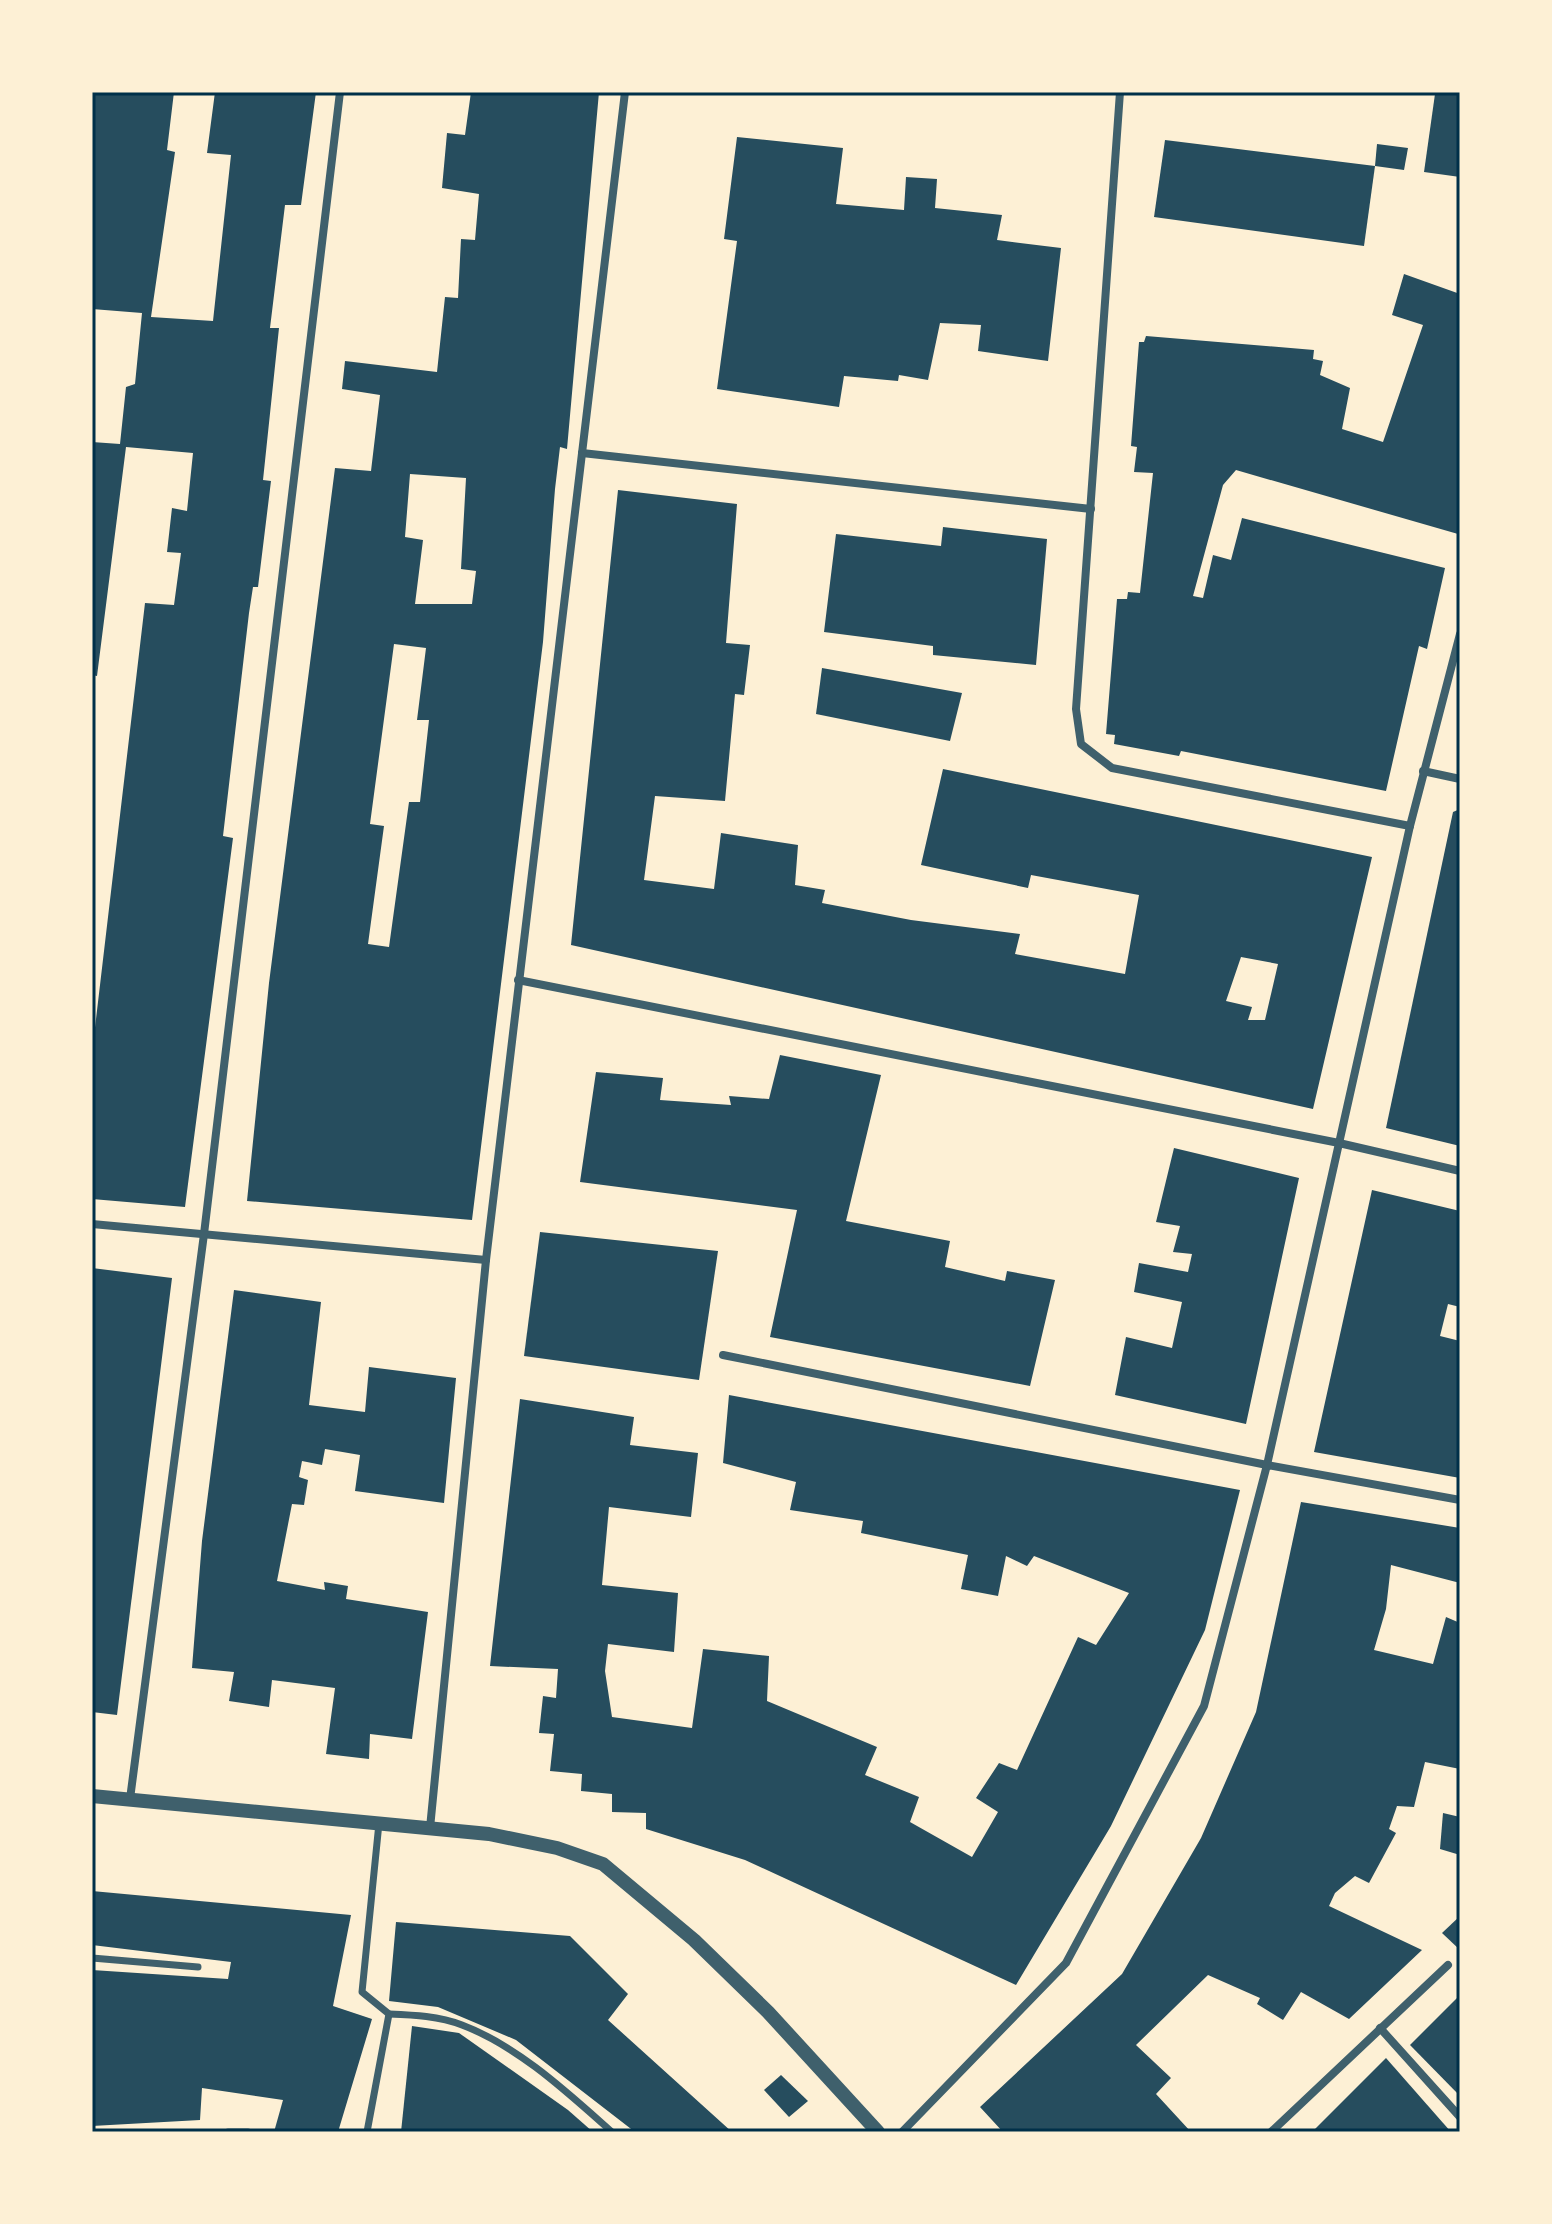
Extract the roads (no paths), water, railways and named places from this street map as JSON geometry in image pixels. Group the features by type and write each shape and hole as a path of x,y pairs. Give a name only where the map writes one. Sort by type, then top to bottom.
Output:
{"street":[{"path":"130,1799 204,1234 340,92"},
{"path":"430,1828 486,1260 625,92"},
{"path":"1120,92 1076,709 1081,744 1112,768 1410,826"},
{"path":"582,453 1091,509"},
{"path":"902,2132 1066,1963 1204,1706 1267,1465 1410,826 1460,634"},
{"path":"1423,771 1460,779"},
{"path":"518,980 1339,1143 1460,1171"},
{"path":"92,1224 486,1260"},
{"path":"723,1355 1267,1465 1460,1500"},
{"path":"92,1796 489,1834 557,1848 603,1864 715,1961 878,2132"},
{"path":"379,1823 362,1992 389,2014 435,2017 462,2025 506,2046 612,2132"},
{"path":"92,1958 198,1967"},
{"path":"1271,2132 1448,1965"},
{"path":"367,2132 389,2014"},
{"path":"1380,2028 1460,2117"},
{"path":"228,2132 248,2132"}]}
